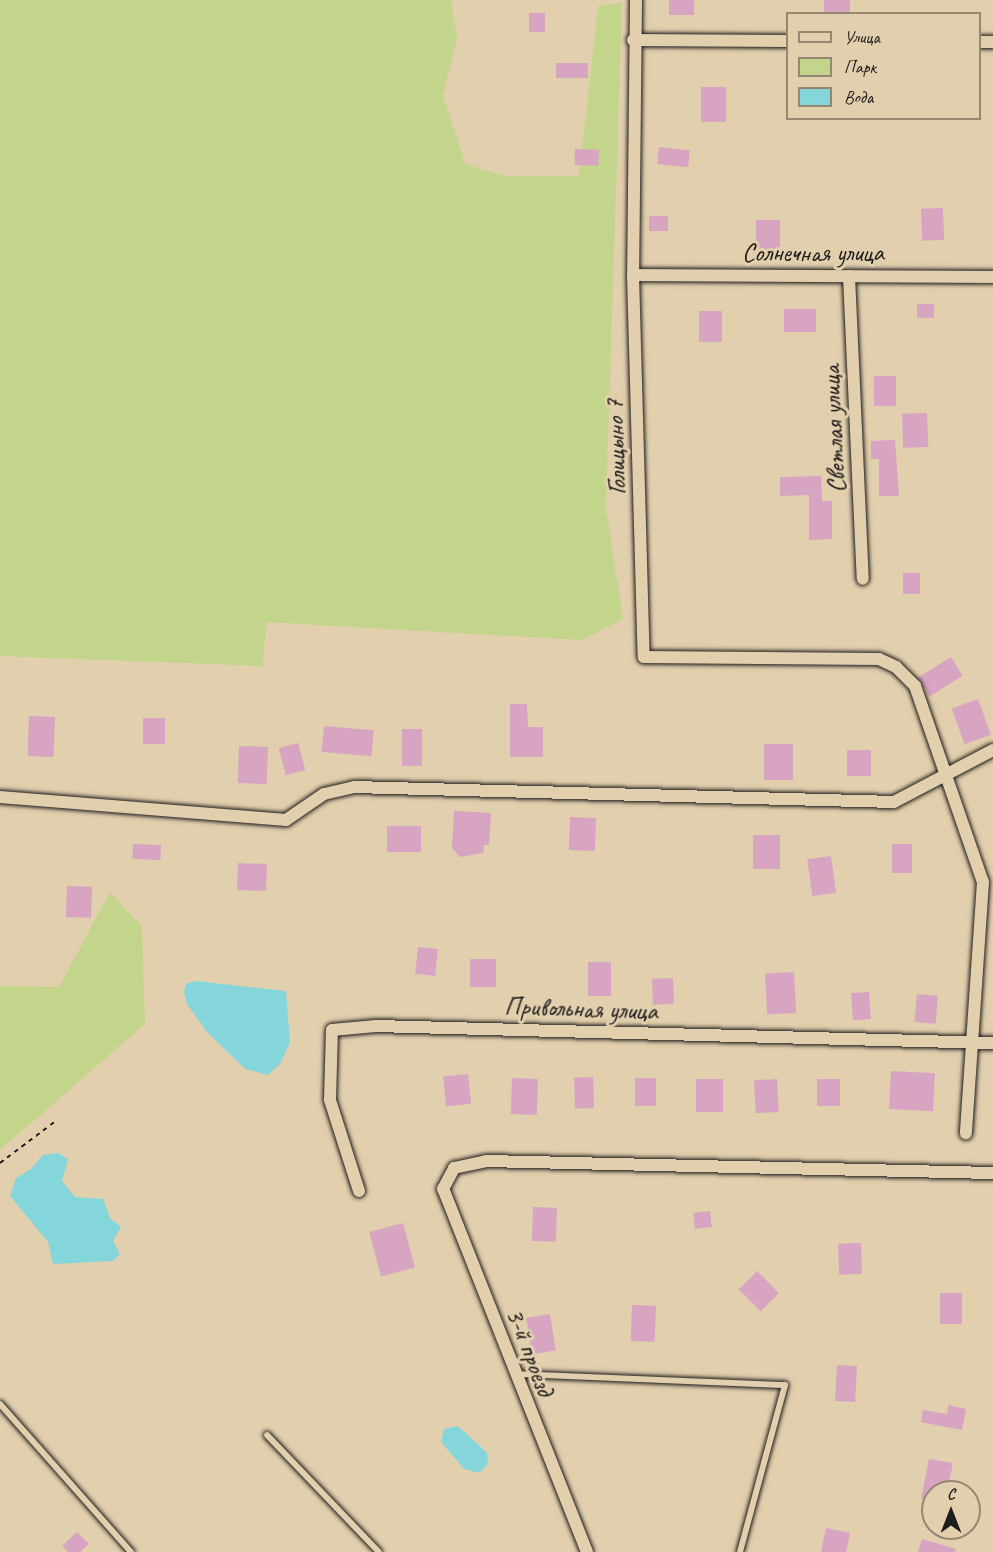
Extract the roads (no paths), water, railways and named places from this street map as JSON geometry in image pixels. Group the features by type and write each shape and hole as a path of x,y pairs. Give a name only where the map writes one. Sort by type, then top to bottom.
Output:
{"street":[{"name":"Голицыно 7","path":"636,0 633,40 633,275 644,657 879,659 896,667 915,686 946,775"},
{"path":"633,40 786,41"},
{"name":"Солнечная улица","path":"633,275 993,277"},
{"name":"Светлая улица","path":"849,276 863,579"},
{"path":"0,797 286,820 324,794 354,787 894,802 993,750"},
{"path":"946,775 983,882 966,1133"},
{"name":"Привольная улица","path":"359,1191 330,1100 332,1030 376,1026 993,1043"},
{"name":"3-й проезд","path":"587,1552 514,1374 443,1189 454,1168 486,1161 993,1173"}],"lane":[{"path":"514,1374 785,1386 740,1552"},
{"path":"0,1404 131,1552"},
{"path":"267,1435 379,1552"}],"water":[{"path":"196,981 286,991 290,1043 280,1064 268,1075 245,1069 207,1032 187,1004 184,992 186,984"},
{"path":"58,1153 68,1159 62,1181 75,1197 103,1199 110,1218 121,1227 113,1241 120,1254 113,1261 53,1264 48,1242 10,1196 16,1178 31,1169 43,1155"},
{"path":"458,1426 487,1453 488,1464 479,1473 464,1469 441,1442 444,1429"}]}
